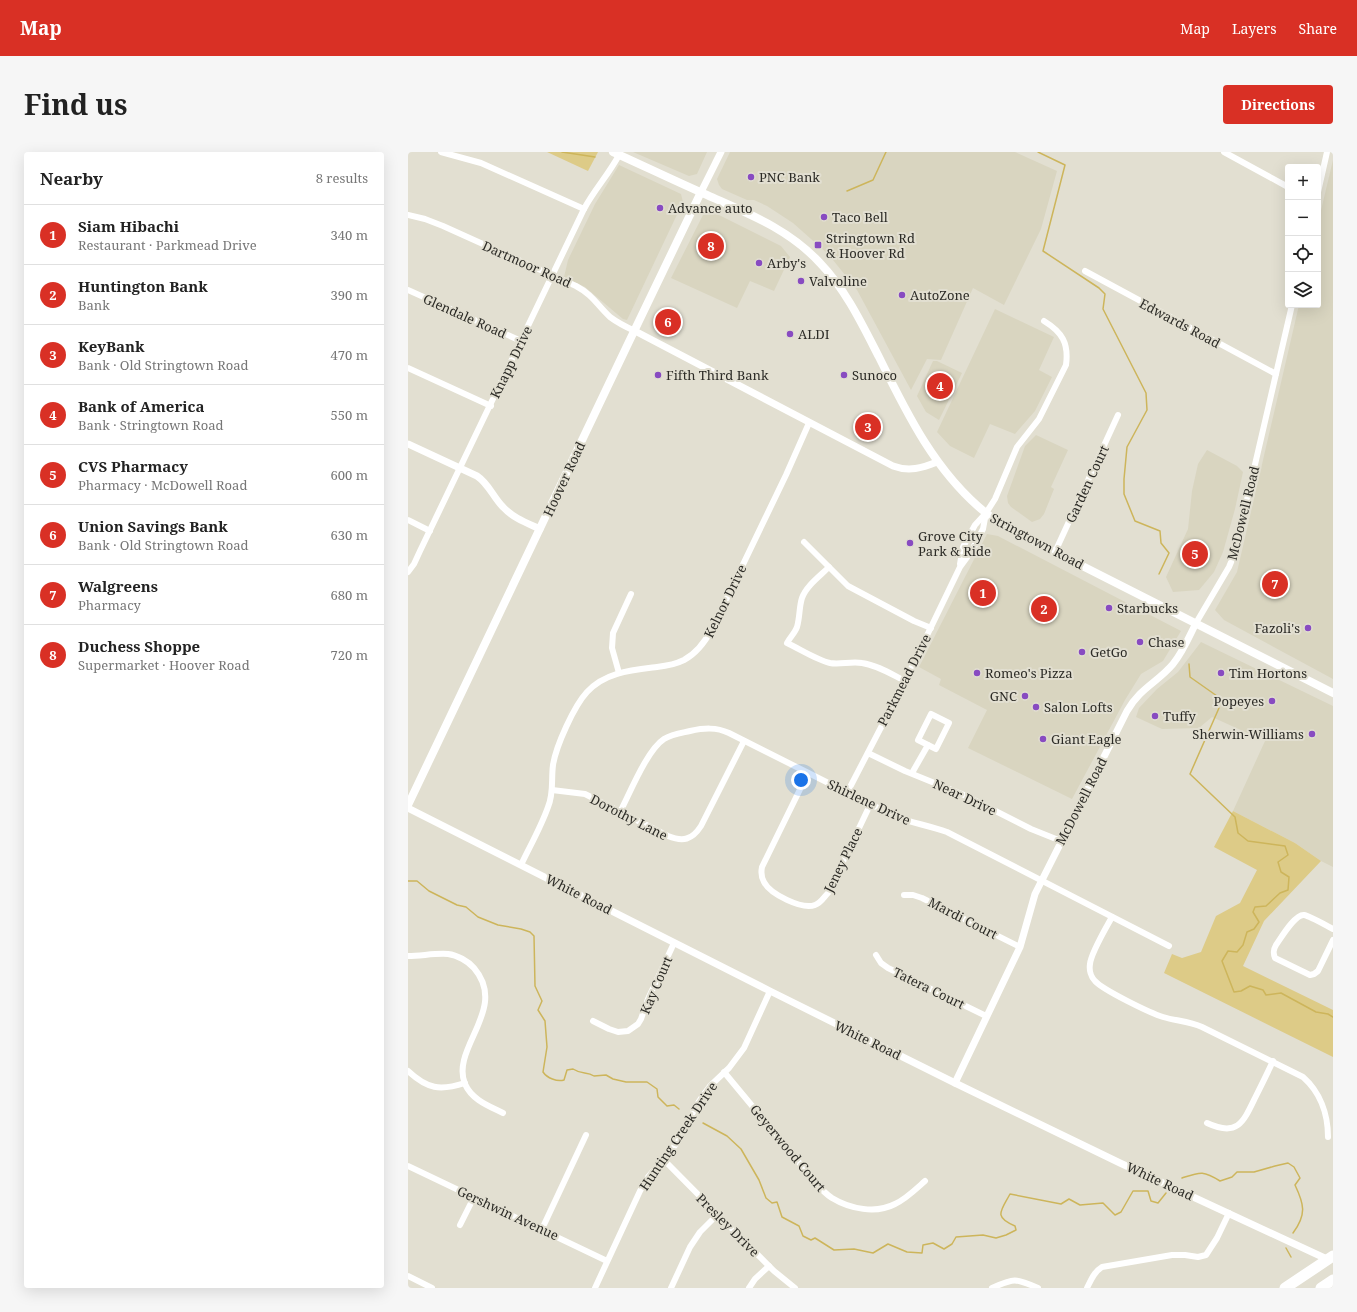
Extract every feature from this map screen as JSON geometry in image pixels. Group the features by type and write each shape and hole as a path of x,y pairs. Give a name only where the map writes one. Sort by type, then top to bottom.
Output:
{"highway":[{"path":"1285,1288 1333,1256"},
{"path":"1321,1288 1333,1280"}],"main road":[{"name":"Stringtown Road","path":"616,153 759,219 786,233 811,254 830,274 852,304 914,422 937,462 954,483 986,513 1014,531 1333,692"},
{"name":"Hoover Road","path":"408,805 701,192"}],"street":[{"path":"441,152 481,163 584,209"},
{"name":"Hoover Road","path":"701,192 720,152"},
{"path":"1224,152 1285,185"},
{"path":"1321,179 1327,152"},
{"name":"Knapp Drive","path":"408,572 414,564 491,406 584,209 590,197 611,170 616,153"},
{"name":"Dartmoor Road","path":"408,214 443,226 553,275 587,292 610,316 622,325 634,331"},
{"name":"Edwards Road","path":"1085,271 1276,374"},
{"name":"Glendale Road","path":"408,290 521,341"},
{"name":"McDowell Road","path":"955,1082 1020,947 1033,900 1042,880 1132,702 1142,690 1172,665 1183,650 1196,623 1229,567 1234,555 1291,308"},
{"name":"Parkmead Drive","path":"960,567 963,546 975,525 995,500 1017,447 1039,419 1066,365 1066,347 1062,336 1052,326 1044,321"},
{"path":"634,331 809,423 901,469 916,469 937,462"},
{"path":"408,368 491,406"},
{"name":"Garden Court","path":"1055,552 1118,415"},
{"name":"Kelnor Drive","path":"521,865 548,808 552,790 553,767 558,747 578,705 588,691 599,682 619,673 674,664 690,656 702,645 718,616 786,475 809,423"},
{"path":"408,444 482,479 499,503 510,513 540,529"},
{"name":"Parkmead Drive","path":"847,793 905,681 960,567 971,552 983,530 986,513"},
{"path":"408,520 430,531"},
{"path":"804,542 848,586 930,628"},
{"path":"829,567 802,597 798,625 787,643 830,663 860,662 869,664 905,681"},
{"path":"619,673 612,648 613,633 631,594"},
{"path":"931,714 949,723 936,749 928,745 918,740 931,714"},
{"name":"Shirlene Drive","path":"620,812 649,755 665,738 672,735 710,728 723,730 896,817 917,824 929,825 947,832 1169,946"},
{"name":"Dorothy Lane","path":"552,790 585,794 672,838 681,840 690,838 698,832 744,741"},
{"path":"912,773 928,745"},
{"name":"Near Drive","path":"868,753 964,795 1061,841"},
{"name":"Jeney Place","path":"808,773 762,867 761,873 764,884 773,892 797,904 809,906 821,902 828,892 870,805"},
{"name":"White Road","path":"408,808 770,991 1120,1163 1333,1262"},
{"name":"Mardi Court","path":"904,895 913,895 922,898 1020,947"},
{"path":"1333,930 1304,915 1299,916 1295,919 1276,945 1273,954 1275,958 1310,976 1318,971 1333,940"},
{"path":"1112,917 1091,958 1090,971 1096,982 1106,989 1153,1013 1191,1022 1303,1077 1317,1092 1328,1122 1328,1137"},
{"name":"Kay Court","path":"593,1020 618,1032 628,1031 638,1024 642,1019 648,999 674,943"},
{"path":"408,956 439,954 454,956 472,966 483,983 485,1004 463,1065 463,1077 464,1083 476,1099 503,1113"},
{"name":"Tatera Court","path":"876,955 881,963 888,968 986,1016"},
{"name":"Hunting Creek Drive","path":"595,1288 648,1177 683,1133 696,1106 704,1094 737,1058 744,1048 770,991"},
{"path":"1207,1123 1216,1127 1227,1129 1237,1126 1246,1119 1273,1061"},
{"path":"408,1071 420,1082 434,1087 448,1087 464,1083"},
{"name":"Geyerwood Court","path":"724,1072 816,1183 836,1201 853,1207 876,1209 894,1205 912,1193 925,1181"},
{"path":"542,1229 586,1135"},
{"name":"Presley Drive","path":"663,1159 768,1266 795,1288"},
{"name":"Gershwin Avenue","path":"408,1166 607,1261"},
{"path":"460,1225 474,1197"},
{"path":"1087,1288 1097,1270 1106,1266 1172,1254 1198,1257 1206,1255 1217,1238 1229,1213"},
{"path":"671,1288 690,1247 700,1232 718,1214"},
{"path":"749,1288 755,1279 768,1266"},
{"path":"408,1276 432,1288"},
{"path":"992,1288 1015,1280 1023,1281 1038,1288"}],"shaded area":[{"path":"547,152 598,152 588,171"},
{"path":"633,152 707,152 697,174 689,176"},
{"path":"730,152 1015,152 1057,171 1041,229 1004,305 973,288 941,360 927,359 911,390 857,290 829,255 793,223 767,206 754,200 747,200 722,189 717,179"},
{"path":"1333,160 1333,679 1224,620 1215,610 1237,572 1298,308 1321,308 1321,210"},
{"path":"619,165 681,194 683,202 627,320 623,319 585,287 564,277 568,260 595,204"},
{"path":"717,214 781,246 790,257 774,291 750,281 737,308 671,278 703,215"},
{"path":"995,309 1054,337 1039,370 1052,377 1035,411 1015,434 990,424 974,458 950,446 937,432"},
{"path":"933,361 937,361 962,373 939,420 926,412 917,396"},
{"path":"1036,435 1068,450 1051,487 1054,489 1044,514 1040,519 1032,522 1011,507 1008,503 1007,496 1025,446"},
{"path":"1207,450 1237,466 1243,472 1235,509 1223,552 1214,572 1199,590 1173,592 1166,577 1188,529 1192,491 1198,464"},
{"path":"987,534 998,536 1181,631 1163,661 1141,674 1125,700 1072,799 968,748 987,710 939,685 941,679 919,667"},
{"path":"1201,642 1333,706 1333,867 1321,861 1295,843 1233,811 1265,741 1212,717 1199,728 1162,729 1136,717 1139,708 1157,689 1178,672"},
{"path":"1233,811 1295,843 1321,861 1264,921 1243,966 1333,1010 1333,1057 1164,973 1172,954 1182,958 1201,952 1216,916 1240,903 1257,870 1214,847"}],"waterway":[{"path":"562,152 595,157"},
{"path":"847,191 873,180 886,152"},
{"path":"1038,152 1065,165 1043,251 1099,288 1105,294 1103,309 1146,393 1147,410 1127,447 1124,494 1135,521 1160,531 1161,543 1169,553 1159,574"},
{"path":"1189,664 1190,677 1217,696 1219,708 1190,774 1235,817 1238,833 1248,841 1285,846 1288,855 1278,862 1281,872 1289,877 1288,890 1280,893 1266,906 1255,907 1253,912 1259,922 1254,929 1247,932 1243,945 1237,952 1228,951 1222,961 1234,992 1241,991 1250,986 1263,990 1266,995 1281,993 1316,1012 1328,1014 1333,1017"},
{"path":"408,881 417,881 429,891 457,905 466,907 478,917 498,925 530,932 534,936 535,986 542,1001 538,1010 545,1021 547,1047 543,1072 547,1076 555,1080 564,1080 567,1070 573,1069 594,1076 606,1075 613,1079 626,1082 647,1082 657,1089 658,1097 667,1106 674,1105 679,1109"},
{"path":"703,1123 727,1136 741,1149 759,1180 766,1198 772,1203 777,1202 782,1217 799,1226 803,1236 811,1240 815,1238 834,1250 854,1249 873,1253 888,1244 907,1252 922,1253 923,1245 933,1243 944,1249 952,1244 956,1237 983,1235 996,1238 1006,1235 1016,1230 1015,1226 1008,1223 1001,1216 1002,1209 1010,1194 1061,1204 1069,1199 1080,1205 1103,1203 1115,1215 1121,1212 1133,1191 1148,1191 1151,1201 1158,1203 1166,1193"},
{"path":"1182,1178 1201,1173 1209,1175 1220,1181 1232,1177 1237,1172 1254,1172 1288,1163 1294,1167 1300,1178 1295,1185 1303,1209 1300,1220 1293,1233"},
{"path":"1286,1248 1291,1257"}],"place":[{"name":"PNC Bank","path":"751,177"},
{"name":"Advance auto","path":"660,208"},
{"name":"Taco Bell","path":"824,217"},
{"name":"Stringtown Rd & Hoover Rd","path":"818,245"},
{"name":"Duchess Shoppe","path":"711,246"},
{"name":"Arby's","path":"759,263"},
{"name":"Valvoline","path":"801,281"},
{"name":"AutoZone","path":"902,295"},
{"name":"Union Savings Bank","path":"668,322"},
{"name":"ALDI","path":"790,334"},
{"name":"Fifth Third Bank","path":"658,375"},
{"name":"Sunoco","path":"844,375"},
{"name":"Bank of America","path":"940,386"},
{"name":"KeyBank","path":"868,427"},
{"name":"Grove City Park & Ride","path":"910,543"},
{"name":"CVS Pharmacy","path":"1195,554"},
{"name":"Walgreens","path":"1275,584"},
{"name":"Siam Hibachi","path":"983,593"},
{"name":"Starbucks","path":"1109,608"},
{"name":"Huntington Bank","path":"1044,609"},
{"name":"Fazoli's","path":"1308,628"},
{"name":"Chase","path":"1140,642"},
{"name":"GetGo","path":"1082,652"},
{"name":"Romeo's Pizza","path":"977,673"},
{"name":"Tim Hortons","path":"1221,673"},
{"name":"GNC","path":"1025,696"},
{"name":"Popeyes","path":"1272,701"},
{"name":"Salon Lofts","path":"1036,707"},
{"name":"Tuffy","path":"1155,716"},
{"name":"Sherwin-Williams","path":"1312,734"},
{"name":"Giant Eagle","path":"1043,739"}]}
